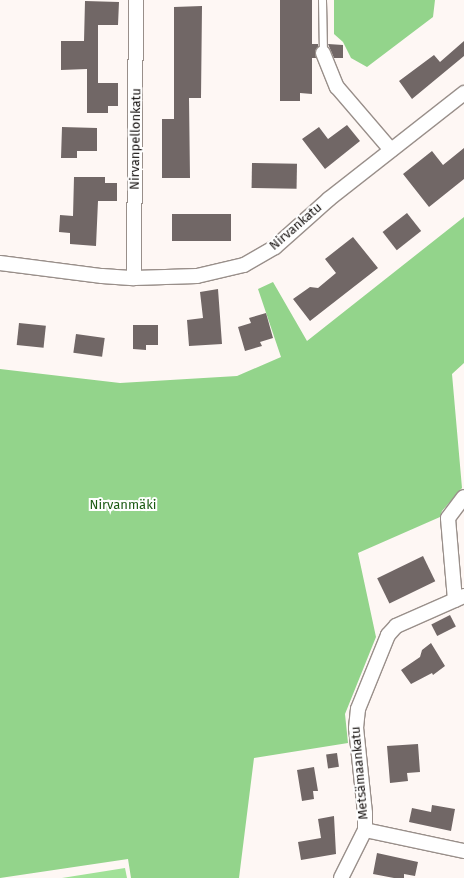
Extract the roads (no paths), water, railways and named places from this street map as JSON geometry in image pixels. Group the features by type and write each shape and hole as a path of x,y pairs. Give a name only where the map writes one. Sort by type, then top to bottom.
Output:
{"street":[{"name":"Nirvanpellonkatu","path":"134,278 136,0"},
{"path":"323,53 337,87 391,150"},
{"name":"Nirvankatu","path":"0,263 102,276 134,278 197,276 244,265 275,247 329,198 464,93"},
{"path":"459,598 448,518 464,497"},
{"name":"Metsämaankatu","path":"340,878 364,830 365,812 356,720 363,695 388,635 396,626 459,598"},
{"path":"364,830 464,851"}],"lane":[{"path":"322,0 323,53"}],"park label":[{"name":"Nirvanmäki","path":"123,505"}]}
